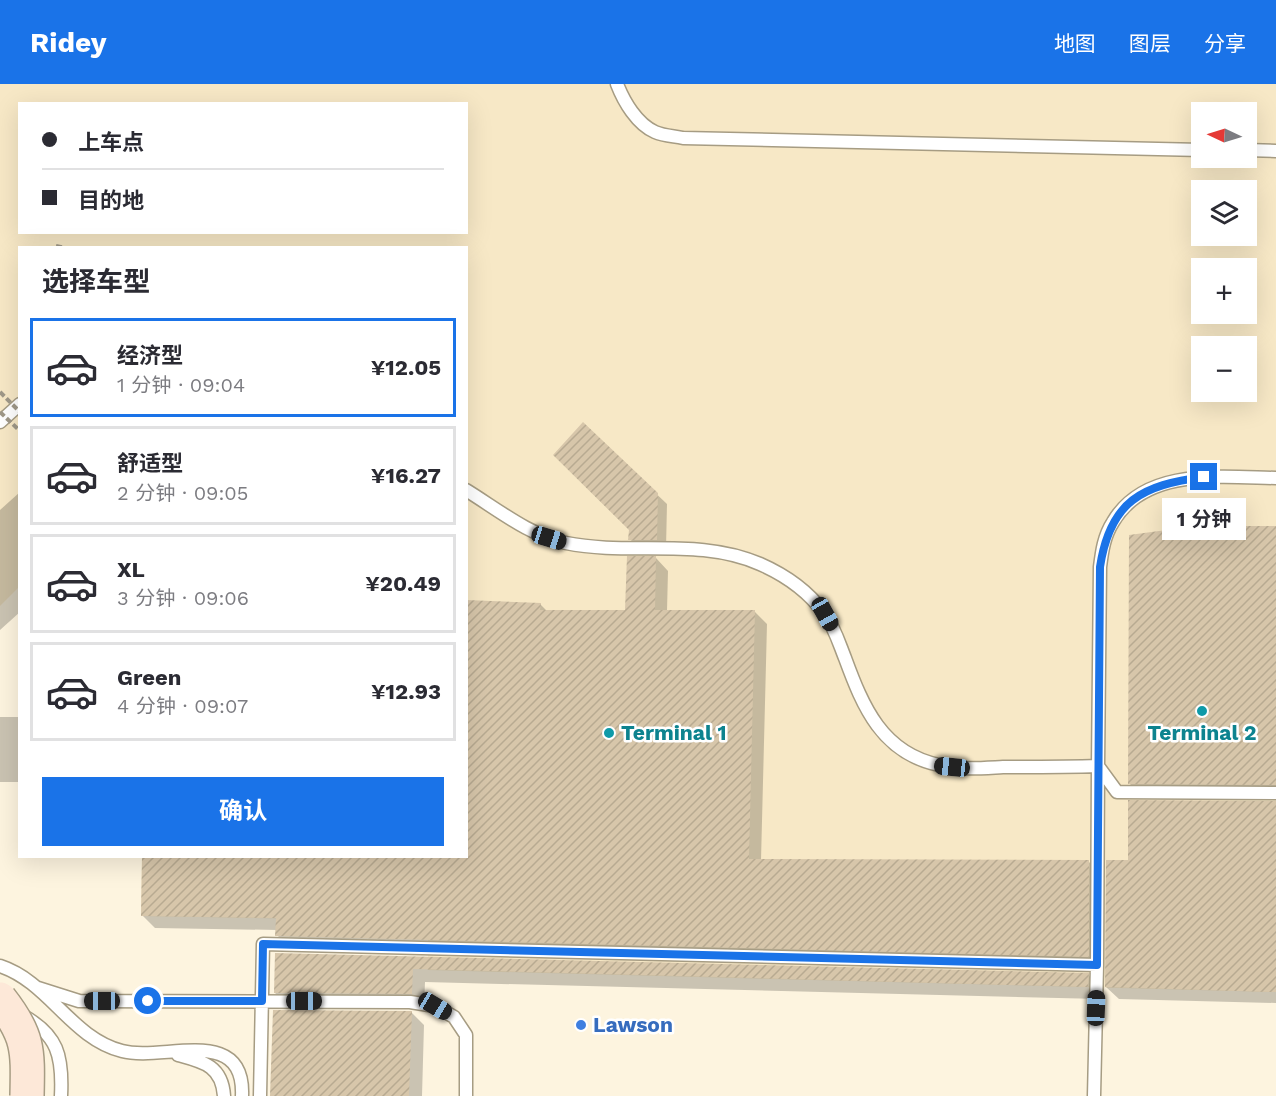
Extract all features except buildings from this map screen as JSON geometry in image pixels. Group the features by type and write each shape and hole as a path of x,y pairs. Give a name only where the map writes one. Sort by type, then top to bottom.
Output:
{"street":[{"path":"0,1001 16,1020 26,1045 27,1096"}],"lane":[{"path":"618,84 624,100 642,123 653,131 683,138 1191,150"},
{"path":"1257,150 1276,151"},
{"path":"0,422 18,406"},
{"path":"1094,1096 1100,567 1104,542 1113,521 1131,501 1154,487 1204,477 1276,478"},
{"path":"468,491 530,530 564,543 585,546 697,548 740,556 779,573 811,598 825,614 836,633 869,716 899,748 920,759 940,765 965,768 1098,766"},
{"path":"1098,766 1117,792 1276,793"},
{"path":"260,1096 263,944 1097,965"},
{"path":"0,966 15,971 38,988 75,1025 94,1039 121,1051 141,1054 200,1049 214,1051 230,1060 239,1071 242,1096"},
{"path":"38,988 79,1001 410,1002 435,1006 454,1017 466,1035 466,1096"},
{"path":"0,1001 48,1032 60,1057 61,1096"},
{"path":"0,1013 14,1040 20,1070 17,1096"},
{"path":"171,1053 202,1062 214,1070 223,1082 224,1096"}],"path":[{"path":"0,392 18,410"},
{"path":"0,412 18,429"}],"shaded area":[{"path":"0,84 1276,84 1276,992 428,970 428,921 141,916 142,858 468,858 468,246 18,246 18,588 0,606"}],"place":[{"name":"Terminal 2","path":"1202,711"},
{"name":"Terminal 1","path":"609,733"},
{"name":"Lawson","path":"581,1025"}],"route":[{"path":"148,1001 262,1001 263,944 1097,965 1100,567 1104,542 1113,521 1131,501 1154,487 1204,477"}]}
